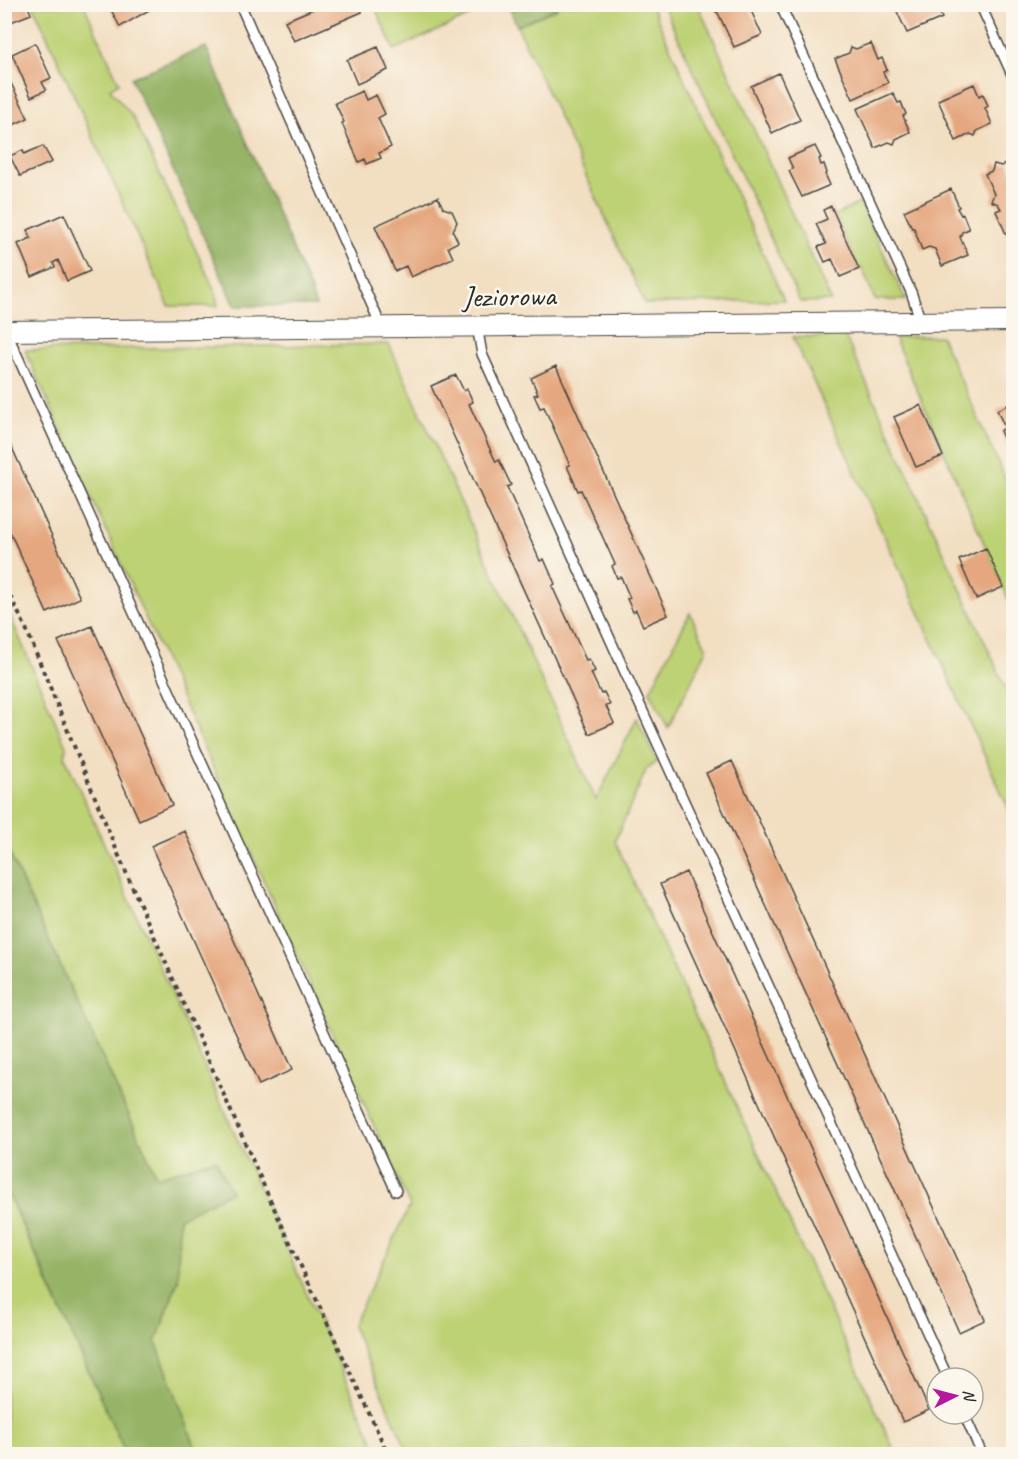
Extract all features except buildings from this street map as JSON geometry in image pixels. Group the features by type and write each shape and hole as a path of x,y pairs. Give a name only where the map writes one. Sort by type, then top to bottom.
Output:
{"street":[{"name":"Jeziorowa","path":"5,331 1014,321"}],"lane":[{"path":"240,4 381,327"},
{"path":"780,4 911,292 921,322"},
{"path":"980,4 1014,79"},
{"path":"477,326 482,354 943,1366"},
{"path":"5,331 396,1191"},
{"path":"969,1426 982,1455"}],"path":[{"path":"10,596 25,626 121,861 267,1193 388,1455"}],"green space":[{"path":"33,5 84,5 119,83 110,89 133,117 215,291 218,306 169,306"},
{"path":"374,5 494,5 394,50"},
{"path":"508,5 555,5 557,8 517,26"},
{"path":"555,5 651,5 784,300 645,304 517,26 556,9"},
{"path":"663,5 698,5 831,301 800,302"},
{"path":"206,47 316,306 235,306 131,78"},
{"path":"860,203 906,300 875,300 862,268 859,269 835,215"},
{"path":"845,336 1009,695 1013,693 1013,818 793,337"},
{"path":"941,336 1013,496 1013,610 894,337"},
{"path":"389,344 596,800 637,718 657,762 647,768 615,841 896,1454 409,1454 352,1326 410,1206 25,350"},
{"path":"4,602 66,746 65,757 379,1454 194,1454 196,1449 156,1342 178,1280 179,1218 230,1191 216,1159 157,1177 9,853 5,852"},
{"path":"690,613 707,649 668,728 650,691"},
{"path":"4,852 9,853 157,1177 216,1159 231,1192 179,1218 178,1280 156,1342 196,1449 194,1454 126,1454 5,1186"},
{"path":"4,1186 126,1454 5,1454"}]}
